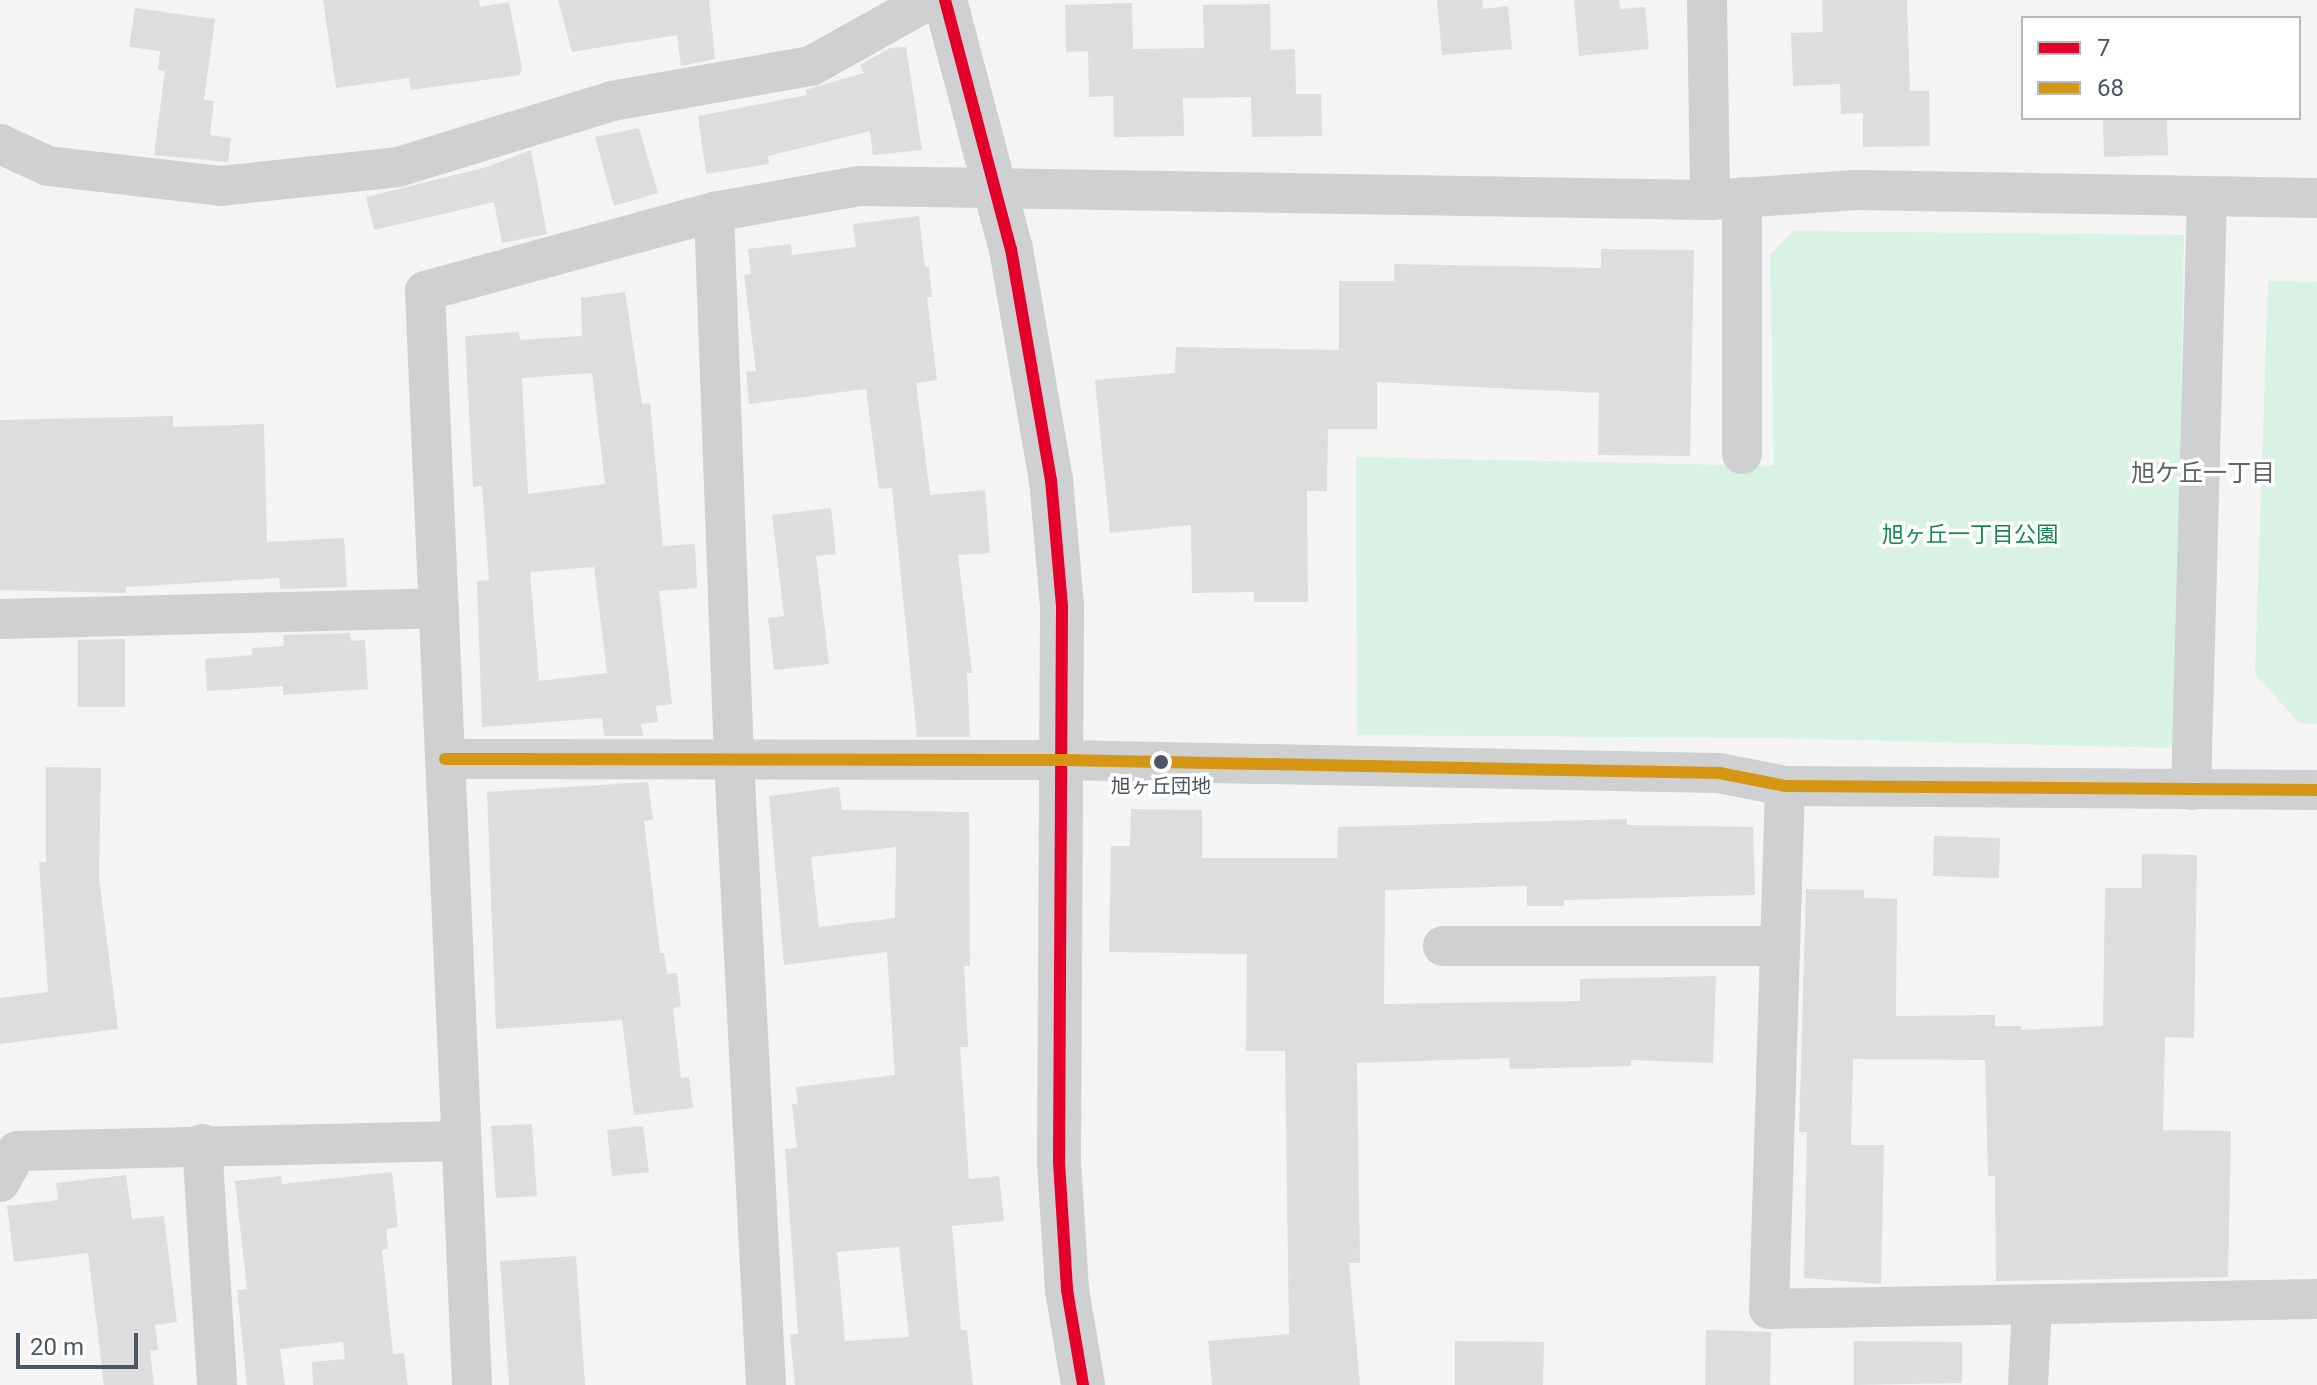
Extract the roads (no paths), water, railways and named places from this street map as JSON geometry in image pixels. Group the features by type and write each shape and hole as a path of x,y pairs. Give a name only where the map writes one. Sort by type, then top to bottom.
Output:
{"street":[{"path":"0,144 48,166 221,186 398,167 612,101 811,66 929,0"},
{"path":"945,0 996,184 1051,480 1062,607 1059,1162 1067,1290 1083,1385"},
{"path":"1707,0 1726,198 1742,454"},
{"path":"472,1385 459,1141 425,291 714,212 859,186 996,184 1726,198 1856,190 2317,198"},
{"path":"2191,790 2207,198"},
{"path":"714,212 734,761 766,1385"},
{"path":"0,619 439,608"},
{"path":"445,759 1063,760 1719,773 1785,786 2317,790"},
{"path":"1785,786 1769,1309 2317,1299"},
{"path":"1443,946 1778,946"},
{"path":"0,1182 17,1151 202,1144 459,1141"},
{"path":"202,1144 217,1385"},
{"path":"2028,1385 2032,1305"}],"place":[{"name":"旭ヶ丘団地","path":"1161,762"}],"district":[{"name":"旭ケ丘一丁目","path":"2203,474"}],"park label":[{"name":"旭ヶ丘一丁目公園","path":"1970,535"}]}
